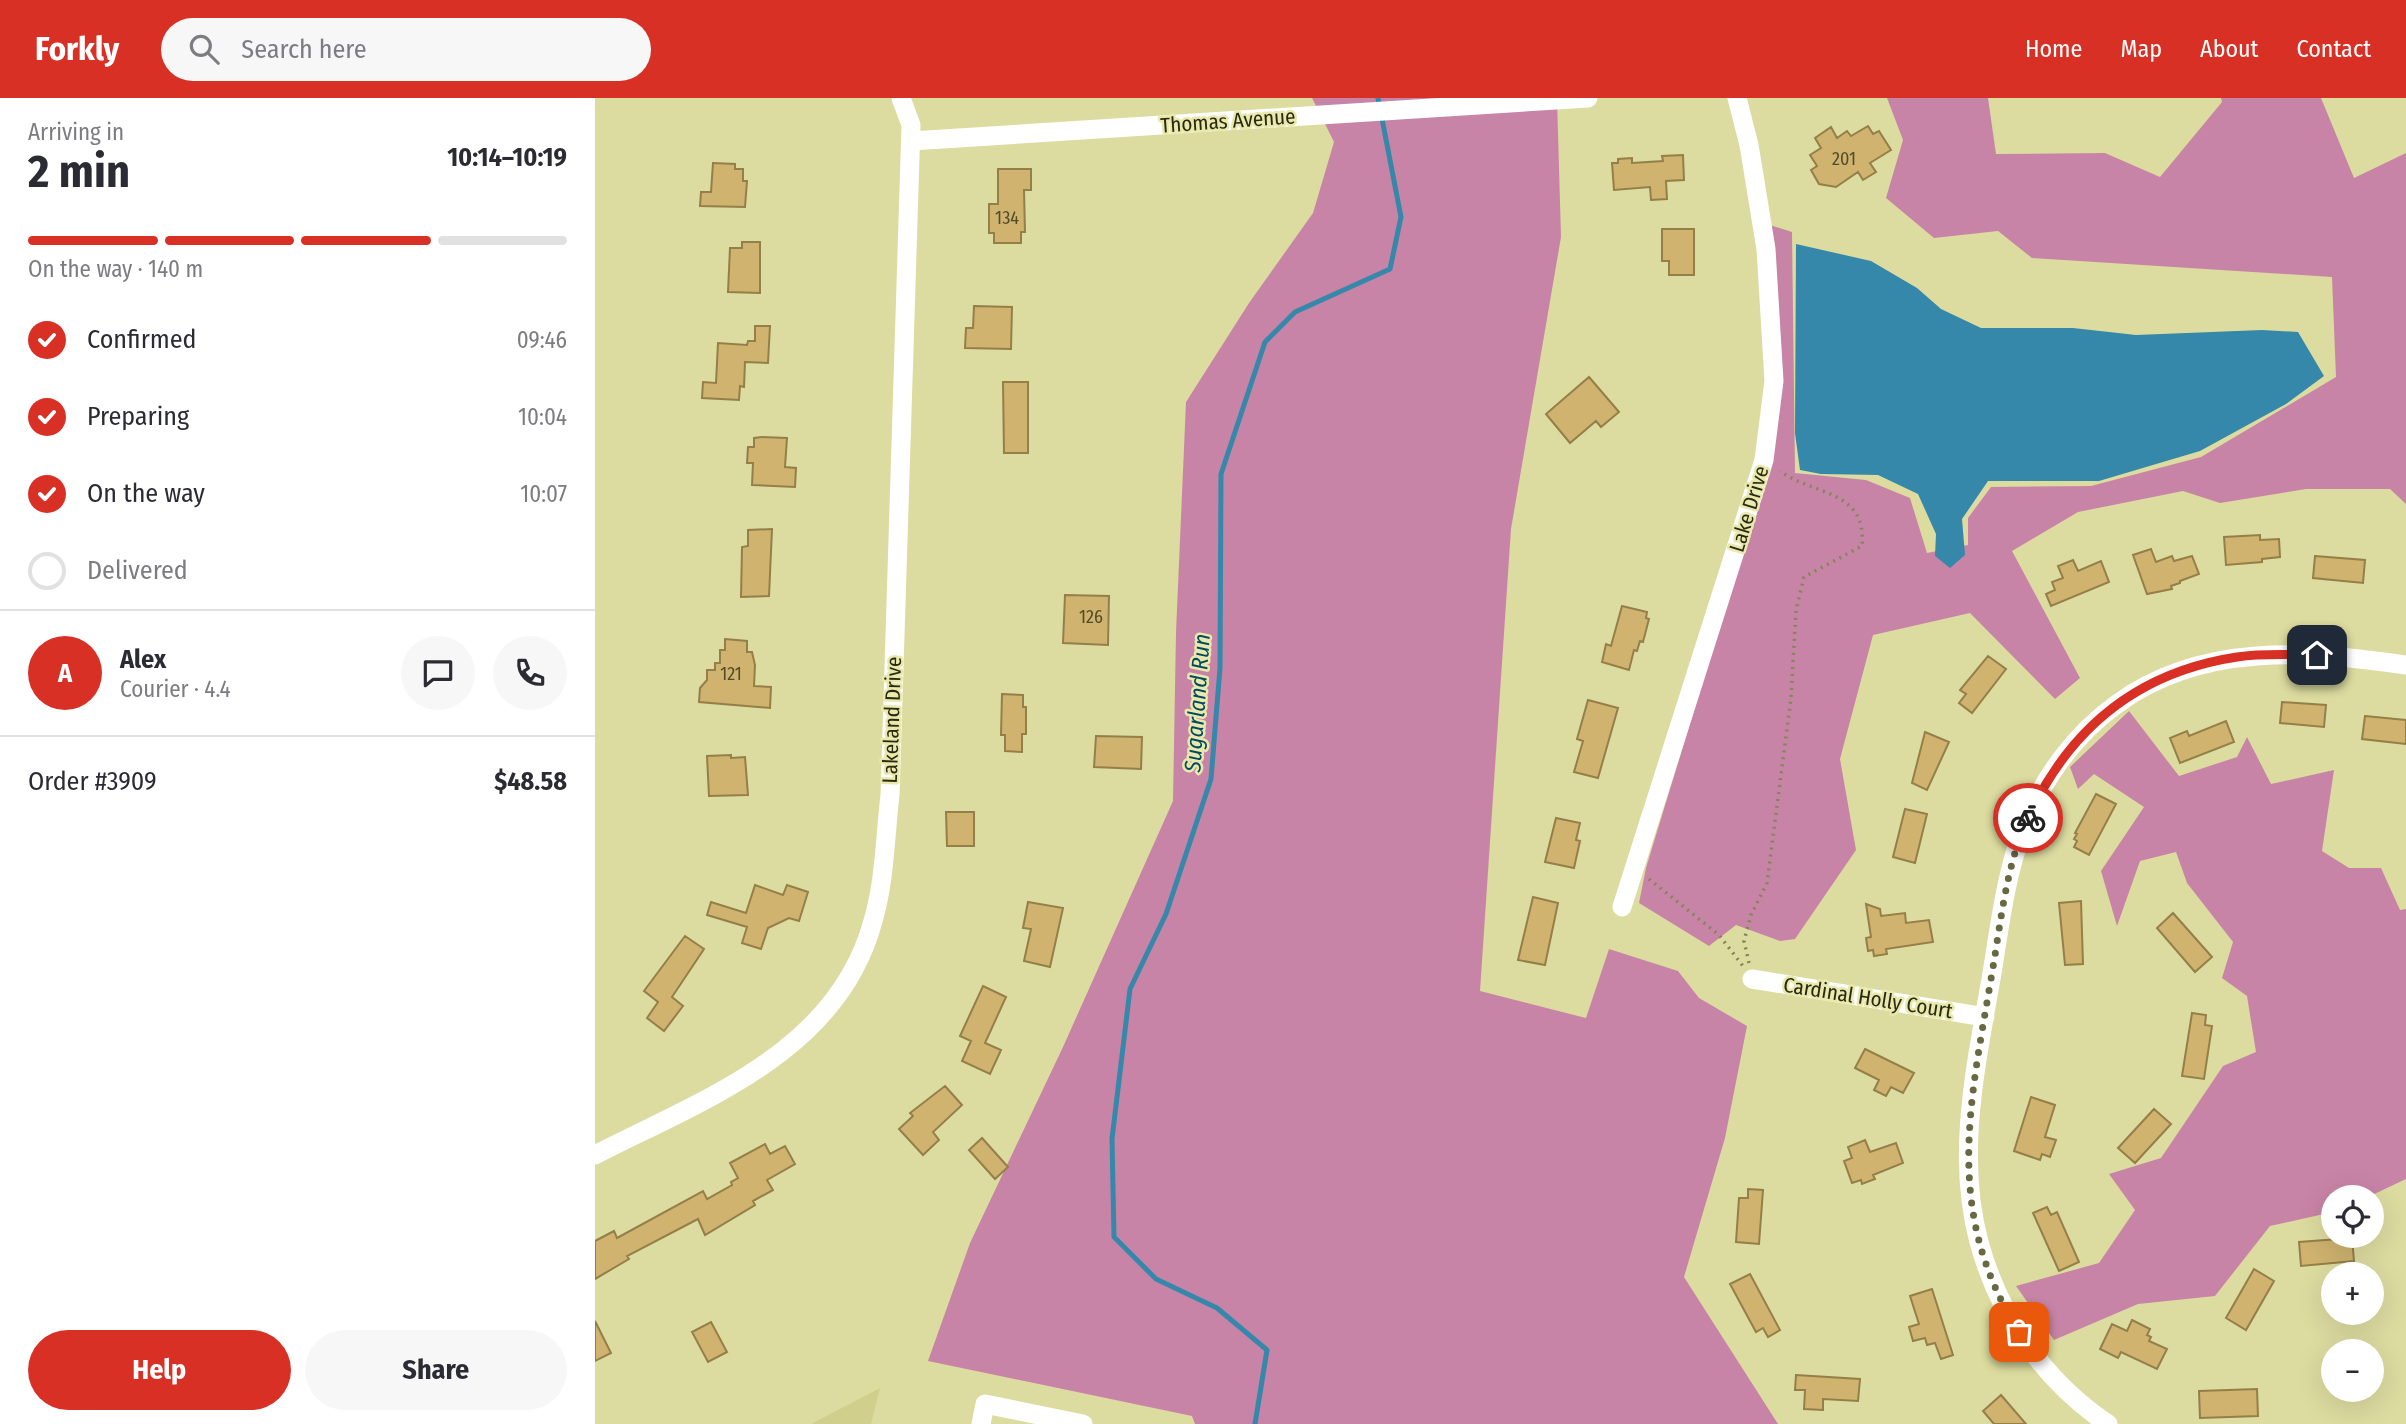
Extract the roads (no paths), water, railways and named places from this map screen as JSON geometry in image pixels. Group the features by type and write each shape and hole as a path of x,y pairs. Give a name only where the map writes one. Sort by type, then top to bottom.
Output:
{"street":[{"name":"Lakeland Drive","path":"595,1155 728,1087 795,1043 815,1025 846,987 859,964 874,920 882,880 890,795 911,141 911,125 901,98"},
{"name":"Thomas Avenue","path":"911,141 1588,98"},
{"name":"Lake Drive","path":"1622,906 1764,460 1774,381 1766,249 1749,145 1737,98"},
{"path":"2108,1424 2061,1387 2031,1351 2007,1314 1978,1241 1969,1191 1967,1150 1985,1017 2003,908 2024,827 2050,775 2092,723 2145,685 2205,663 2262,654 2317,655 2406,665"},
{"name":"Cardinal Holly Court","path":"1752,979 1985,1017"},
{"path":"981,1424 985,1404 1062,1422 1083,1424"}],"water":[{"path":"1796,244 1871,261 1917,288 1941,309 1981,328 2073,328 2136,335 2262,330 2298,332 2324,376 2286,404 2200,451 2099,481 1988,481 1962,519 1965,555 1950,568 1935,556 1936,534 1918,494 1878,475 1821,474 1800,470 1795,433"}],"waterway":[{"name":"Sugarland Run","path":"1255,1424 1267,1350 1217,1308 1156,1279 1114,1237 1112,1139 1130,989 1166,914 1211,779 1220,668 1221,474 1265,342 1295,312 1390,269 1401,217 1378,98"}]}
